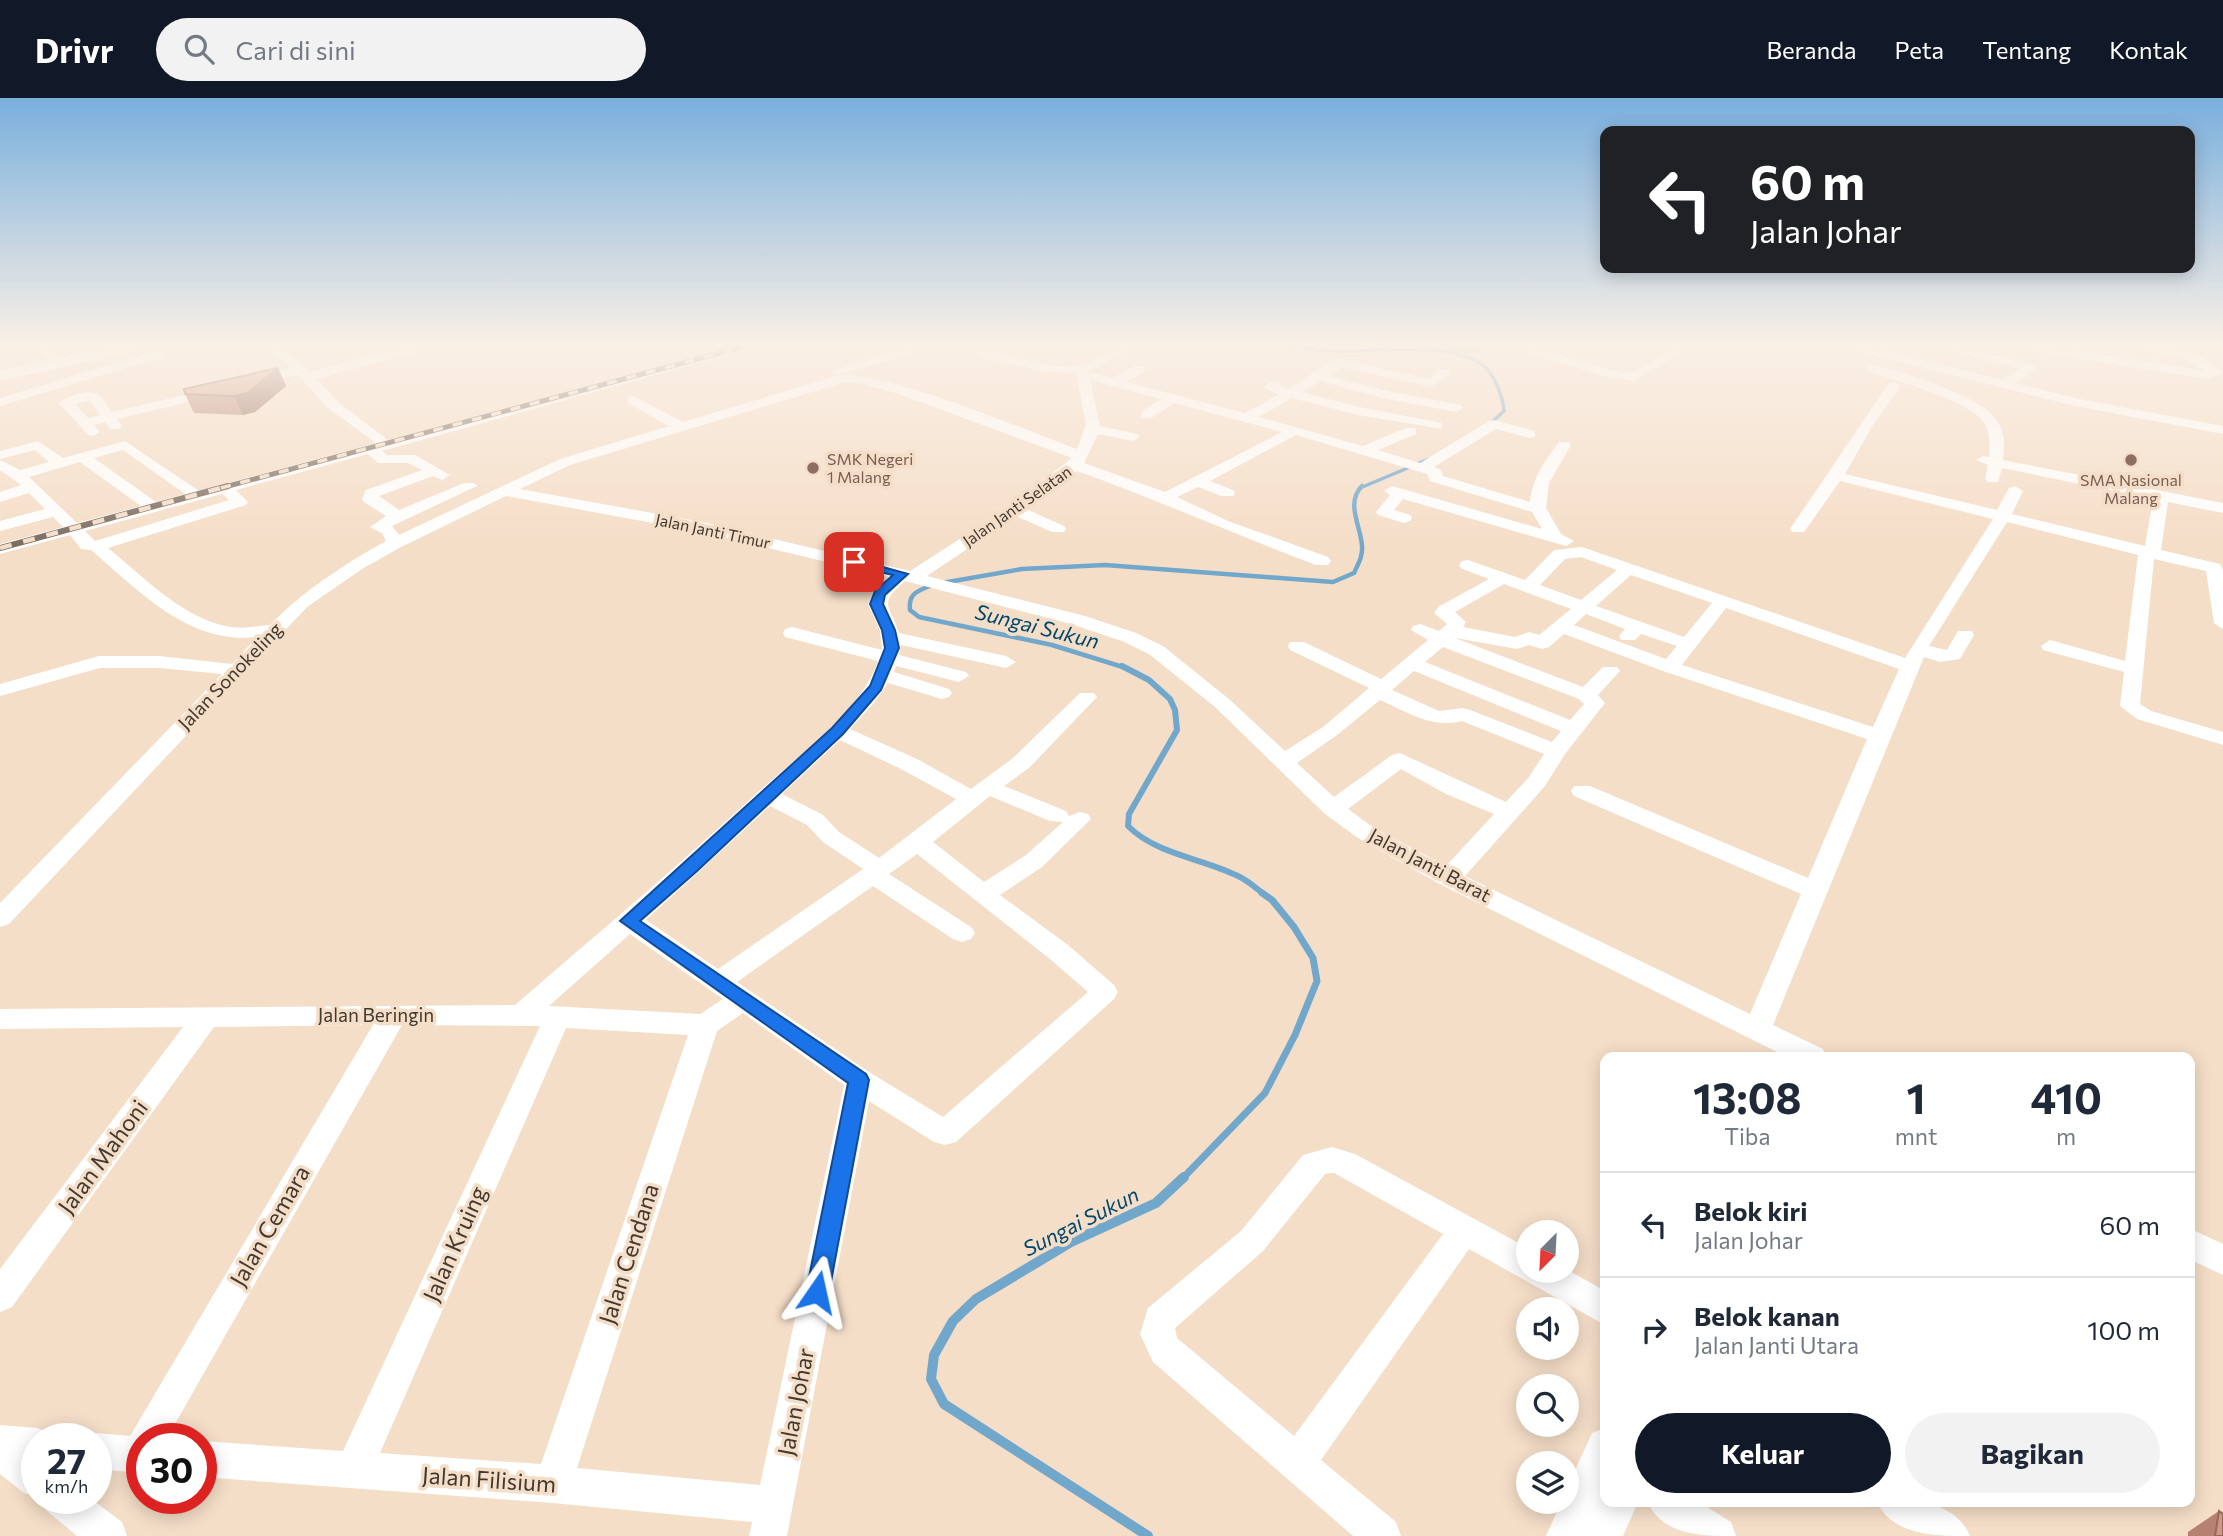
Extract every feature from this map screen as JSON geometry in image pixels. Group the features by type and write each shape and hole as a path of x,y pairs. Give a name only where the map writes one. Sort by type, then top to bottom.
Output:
{"street":[{"path":"74,411 84,423 118,447 192,492"},
{"path":"0,496 24,480 60,463 118,447 129,441 103,411"},
{"path":"84,423 138,411"},
{"name":"Jalan Janti Timur","path":"340,411 376,445 383,460 410,458 469,486 702,527 912,577"},
{"path":"72,527 225,488 496,411"},
{"path":"0,547 192,492 505,411"},
{"path":"653,411 681,427"},
{"name":"Jalan Sonokeling","path":"0,918 301,603 326,584 394,543 565,462 735,411"},
{"name":"Jalan Sonokeling","path":"954,411 1078,461"},
{"path":"1091,411 1092,429 1133,437"},
{"path":"1146,415 1152,411"},
{"path":"1216,411 1331,441 1538,509 1545,517 1554,537"},
{"path":"1245,419 1259,411"},
{"path":"1358,411 1437,426"},
{"path":"1798,529 1836,476 1876,411"},
{"path":"1979,411 1989,418 1997,441 1991,467 2223,509"},
{"path":"2120,411 2223,430"},
{"path":"1426,471 1494,424 1530,434"},
{"name":"Jalan Janti Selatan","path":"887,657 877,604 880,594 912,577 1015,510 1078,461 1092,429"},
{"path":"1166,498 1294,431"},
{"path":"1363,451 1411,431"},
{"path":"1331,441 1349,432"},
{"path":"0,455 38,445 60,463"},
{"path":"1538,509 1538,489 1545,471 1564,445"},
{"path":"83,457 149,504"},
{"path":"1078,461 1222,524 1322,561"},
{"path":"0,464 24,480 57,511 87,545 96,546 240,502 225,488"},
{"path":"398,516 369,496 372,492 434,471"},
{"path":"1404,518 1376,510 1415,483 1428,484 1426,471"},
{"path":"1836,476 2214,568 2223,623"},
{"path":"0,483 24,480"},
{"path":"1197,481 1227,493"},
{"path":"394,543 388,530 378,527 469,486"},
{"path":"1757,1030 1914,657 2002,517 2015,491"},
{"path":"1399,492 1587,547 1590,555"},
{"path":"2161,496 2152,552 2146,556 2130,706 2136,711 2223,739"},
{"path":"1015,510 1058,529"},
{"path":"0,526 57,511"},
{"path":"96,546 181,613 198,621 228,632 275,630"},
{"path":"1528,587 1560,554 1576,551 1722,603 1914,657 1953,655 1965,635"},
{"path":"1468,565 1688,644"},
{"path":"1420,630 1517,643 1528,638 1542,643 1628,569"},
{"name":"Jalan Janti Barat","path":"912,577 1079,620 1144,644 1180,667 1333,809 1401,853 1801,1052"},
{"path":"1284,762 1329,731 1447,635 1456,620 1443,612 1503,578"},
{"path":"1670,667 1722,603"},
{"path":"1562,626 1670,667 1879,736"},
{"path":"1616,647 1638,627"},
{"path":"792,633 959,676"},
{"path":"1447,635 1586,695 1595,703 1556,751 1537,781 1449,878"},
{"path":"1297,646 1435,717 1448,718 1463,714 1556,751"},
{"path":"2050,646 2133,669"},
{"path":"887,657 1006,662"},
{"path":"887,657 942,693"},
{"path":"521,1015 691,867 837,731 871,693 887,657"},
{"path":"0,690 99,662 159,662 237,670"},
{"path":"1411,663 1574,729"},
{"path":"1586,695 1610,671"},
{"path":"718,982 916,843 1034,752 1087,697"},
{"path":"837,731 979,792 1069,817 1034,861 983,894"},
{"path":"1333,809 1400,760 1454,789 1510,812"},
{"path":"1582,792 1816,891"},
{"path":"766,796 790,805 815,820 831,837 875,872 962,933"},
{"path":"629,921 859,1080 945,1133 1105,992 940,858 916,843"},
{"path":"705,1025 744,999"},
{"name":"Jalan Cemara","path":"157,1423 394,1014"},
{"name":"Jalan Beringin","path":"0,1019 521,1015 705,1025"},
{"name":"Jalan Mahoni","path":"0,1296 206,1017"},
{"name":"Jalan Kruing","path":"354,1469 557,1018"},
{"name":"Jalan Cendana","path":"553,1484 705,1025"},
{"name":"Jalan Johar","path":"772,1520 859,1080"},
{"path":"1382,1536 1165,1350 1157,1334 1160,1319 1252,1241 1314,1164 1325,1160 1335,1159 1344,1163 1516,1258"},
{"path":"1297,1463 1465,1229"},
{"path":"2195,1246 2223,1260"},
{"path":"1560,1283 1600,1306"},
{"path":"0,1443 21,1445"},
{"path":"0,1450 21,1466"},
{"path":"1565,1536 1600,1457"},
{"name":"Jalan Filisium","path":"217,1460 553,1484 772,1520"},
{"path":"1603,1536 1617,1507"},
{"path":"1674,1507 1717,1536"},
{"path":"1904,1507 1951,1536"},
{"path":"80,1514 108,1536"}],"building":[{"path":"2219,1511 2223,1514 2223,1536 2215,1536"}],"waterway":[{"name":"Sungai Sukun","path":"1490,424 1504,411"},
{"name":"Sungai Sukun","path":"1361,488 1429,459"},
{"name":"Sungai Sukun","path":"942,583 1022,569 1105,565 1333,582 1354,573 1361,557 1361,538 1354,507 1361,488"},
{"name":"Sungai Sukun","path":"932,585 912,596 910,610 919,617 1052,645 1126,668"},
{"name":"Sungai Sukun","path":"1122,666 1126,668"},
{"name":"Sungai Sukun","path":"1126,668 1149,680 1170,699 1175,710 1177,730 1129,814 1128,826 1152,844 1224,870 1252,884 1265,895"},
{"name":"Sungai Sukun","path":"1183,1178 1265,1093 1295,1035 1317,981 1313,958 1294,927 1272,900 1262,893"},
{"name":"Sungai Sukun","path":"1148,1536 944,1404 931,1379 934,1355 953,1321 976,1299 1071,1242 1156,1203 1183,1178"}],"railway":[{"path":"221,488 505,411"},
{"path":"0,548 228,486"}],"place":[{"name":"SMA Nasional Malang","path":"2131,460"},
{"name":"SMK Negeri 1 Malang","path":"813,468"}],"route":[{"path":"817,1292 859,1080 629,921 837,731 876,687 892,648 889,630 877,604 880,594 888,584 902,574 854,562"}]}
